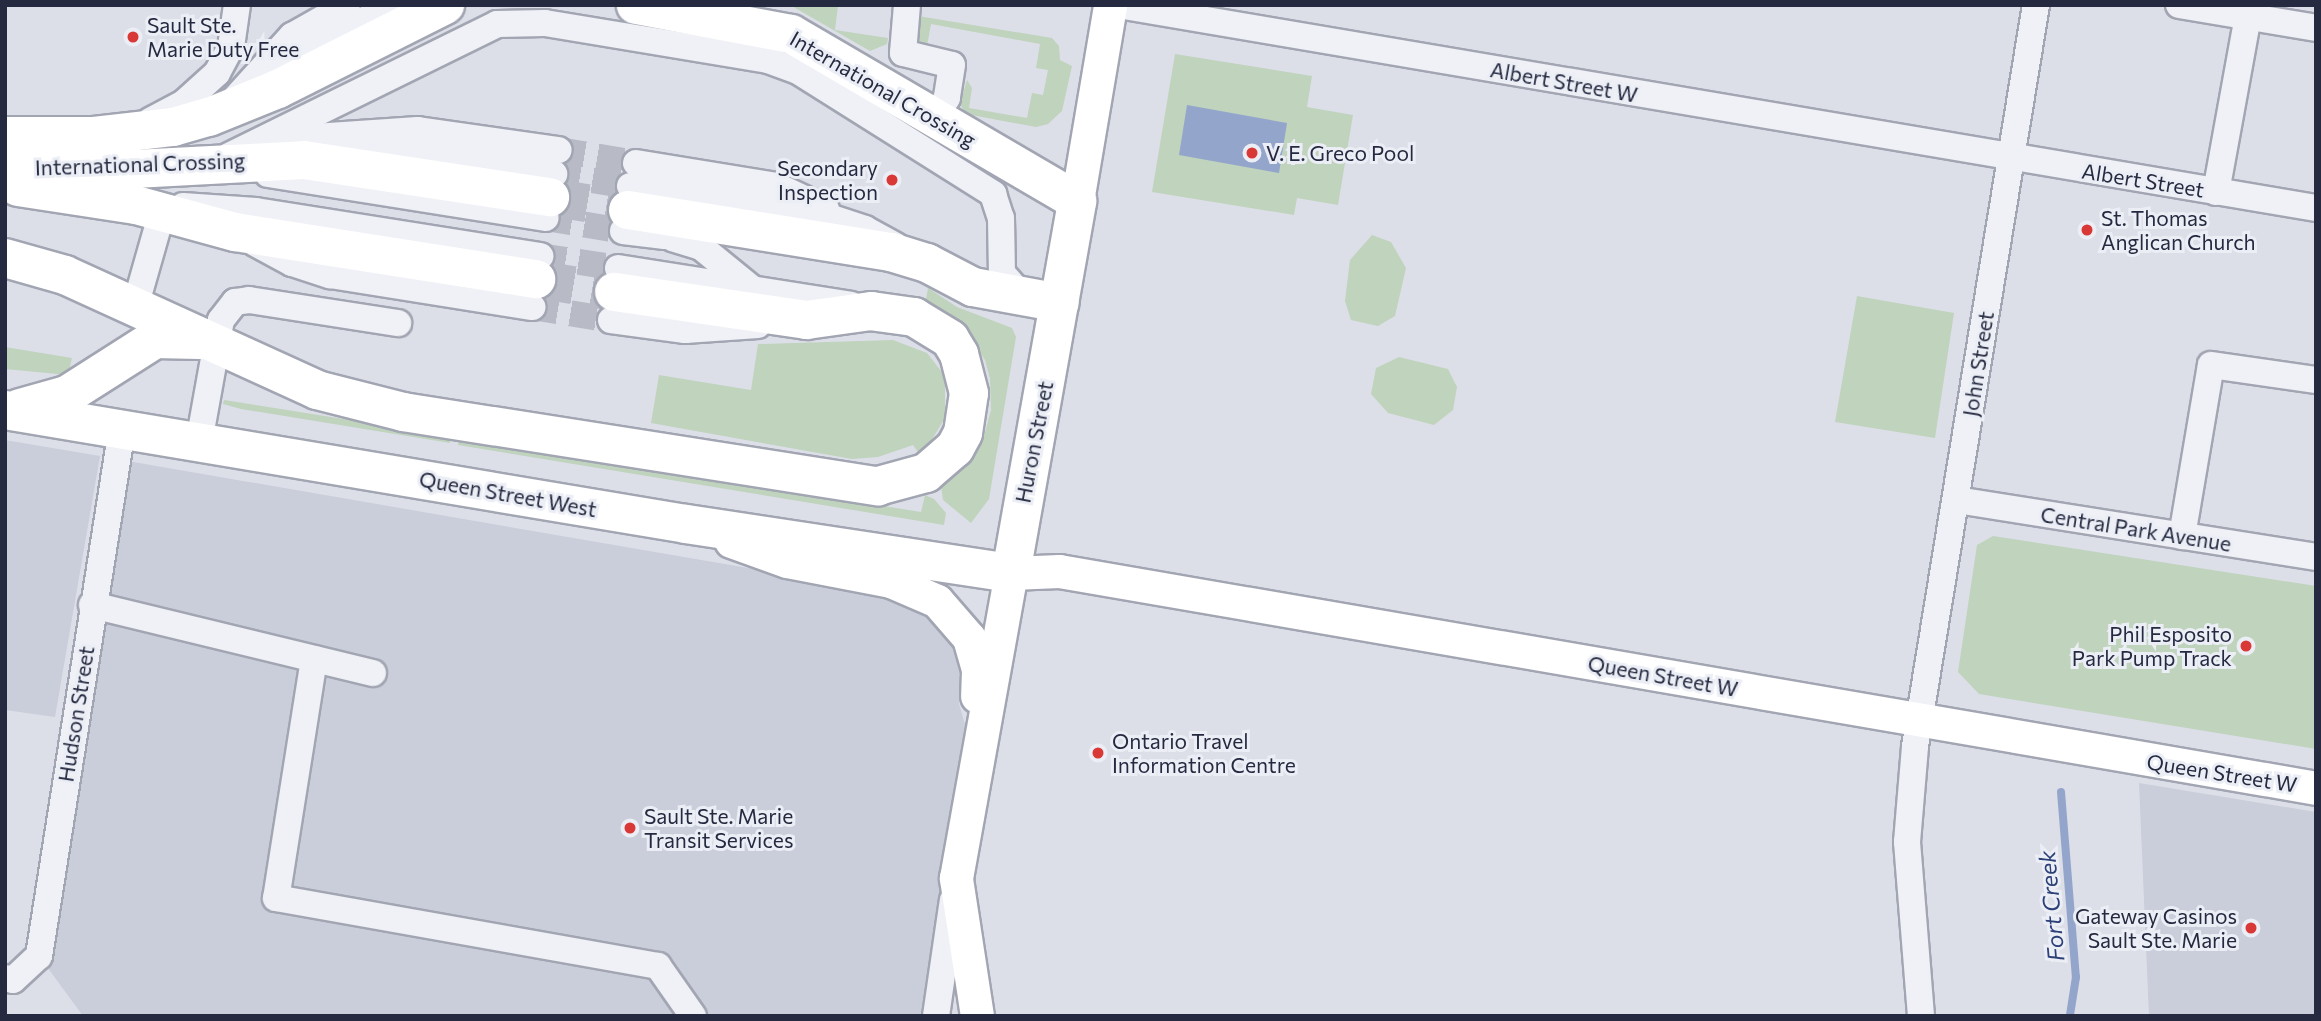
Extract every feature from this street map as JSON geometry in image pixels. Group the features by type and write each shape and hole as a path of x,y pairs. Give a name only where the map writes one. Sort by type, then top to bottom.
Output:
{"highway":[{"name":"International Crossing","path":"5,136 78,136 173,127 209,117 278,89 444,5"},
{"name":"International Crossing","path":"636,5 791,34 934,118 966,155 1077,201"},
{"name":"International Crossing","path":"5,168 144,195 212,163 265,153 331,163 552,185"},
{"path":"5,186 144,195 235,232 536,281"},
{"name":"Huron Street","path":"1011,573 1042,300 1077,201"},
{"path":"634,205 759,231 891,252 927,263 973,287 1042,300"},
{"path":"5,258 65,275 317,390 403,412 878,486 911,480 942,461 963,433 968,413 966,371 950,340 934,327 895,312 807,320 614,293"},
{"path":"5,409 33,406 67,395 155,340 179,336 216,344"},
{"name":"Queen Street West","path":"5,409 686,524 1011,573"}],"main road":[{"name":"Huron Street","path":"1077,201 1110,5"},
{"path":"686,524 787,561 891,581 937,601 963,629 975,654 976,762"},
{"name":"Queen Street W","path":"1011,573 1059,571 1918,722 2316,788"},
{"name":"Huron Street","path":"977,1016 956,878 1011,573"}],"street":[{"path":"5,119 78,136 166,114 203,88 231,47 237,5"},
{"path":"248,87 292,36 348,5"},
{"path":"209,117 274,66 394,5"},
{"path":"907,5 903,53 952,65 947,98 934,118"},
{"name":"Albert Street W","path":"1118,5 2011,160"},
{"name":"John Street","path":"1921,1016 1906,842 1918,722 1957,500 2036,5"},
{"path":"2179,5 2249,11 2316,28"},
{"path":"2216,192 2249,11"},
{"path":"265,153 477,31 519,22 783,64 966,155 993,194 1001,218 1002,274 1042,300"},
{"name":"Albert Street","path":"2011,160 2316,208"},
{"path":"144,195 259,173 552,185"},
{"path":"634,205 777,186 927,263"},
{"path":"144,195 256,211 536,281"},
{"path":"135,307 144,195"},
{"path":"634,205 758,290"},
{"path":"614,293 696,275 748,234 759,231"},
{"path":"674,278 895,312"},
{"path":"198,442 216,344 226,310 249,300 398,323"},
{"path":"2182,536 2211,365 2316,380"},
{"name":"Hudson Street","path":"5,978 13,980 39,956 92,605 122,429"},
{"name":"Central Park Avenue","path":"1957,500 2316,557"},
{"path":"92,605 373,673"},
{"path":"314,659 276,898 658,966 693,1016"},
{"name":"Huron Street","path":"936,1016 956,878"}],"shaded area":[{"path":"5,440 100,456 55,717 5,710"},
{"path":"116,459 800,577 926,609 960,652 959,704 976,762 933,1016 83,1016 39,956"},
{"path":"2139,783 2316,812 2316,1016 2149,1016"}],"green space":[{"path":"790,5 838,6 835,30 888,38 887,44 870,51"},
{"path":"918,16 1052,38 1059,46 1060,60 1072,66 1062,111 1048,124 1036,127 966,114 960,104 967,80 972,88 969,108 1027,118 1032,93 1043,95 1048,70 1036,68 1040,44 931,24 927,46 914,43"},
{"name":"V. E. Greco Pool","path":"1175,54 1312,76 1307,107 1353,115 1338,205 1297,198 1294,215 1152,192"},
{"path":"1372,235 1391,242 1406,268 1395,316 1378,326 1351,320 1345,301 1350,260"},
{"path":"928,288 957,307 1012,328 1016,337 989,499 971,523 943,500 941,486 967,466 984,436 991,410 990,379 985,360 966,332 925,305"},
{"path":"1857,296 1954,313 1935,438 1835,422"},
{"path":"893,340 927,353 945,376 945,418 931,441 918,452 913,445 878,457 852,459 651,423 659,375 751,390 758,344"},
{"path":"5,347 72,358 68,375 5,369"},
{"path":"1399,357 1448,369 1457,387 1453,410 1434,425 1388,413 1371,394 1376,368"},
{"path":"224,400 451,436 450,443 241,409 223,404"},
{"path":"459,438 921,512 925,495 934,499 946,513 944,525 458,445"},
{"path":"1993,536 2316,586 2316,749 1979,694 1958,672 1977,545"}],"water":[{"path":"1187,105 1287,123 1279,173 1179,155"}],"waterway":[{"name":"Fort Creek","path":"2061,792 2076,977 2070,1016"}],"tunnel":[{"path":"559,150 636,163"},
{"path":"554,174 630,186"},
{"path":"550,197 628,210"},
{"path":"546,218 623,231"},
{"path":"540,256 618,268"},
{"path":"536,279 614,292"},
{"path":"532,307 611,320"}],"place":[{"name":"Sault Ste. Marie Duty Free","path":"133,37"},
{"name":"V. E. Greco Pool","path":"1252,153"},
{"name":"Secondary Inspection","path":"892,180"},
{"name":"St. Thomas Anglican Church","path":"2087,230"},
{"name":"Phil Esposito Park Pump Track","path":"2246,646"},
{"name":"Ontario Travel Information Centre","path":"1098,753"},
{"name":"Sault Ste. Marie Transit Services","path":"630,828"},
{"name":"Gateway Casinos Sault Ste. Marie","path":"2251,928"}]}
